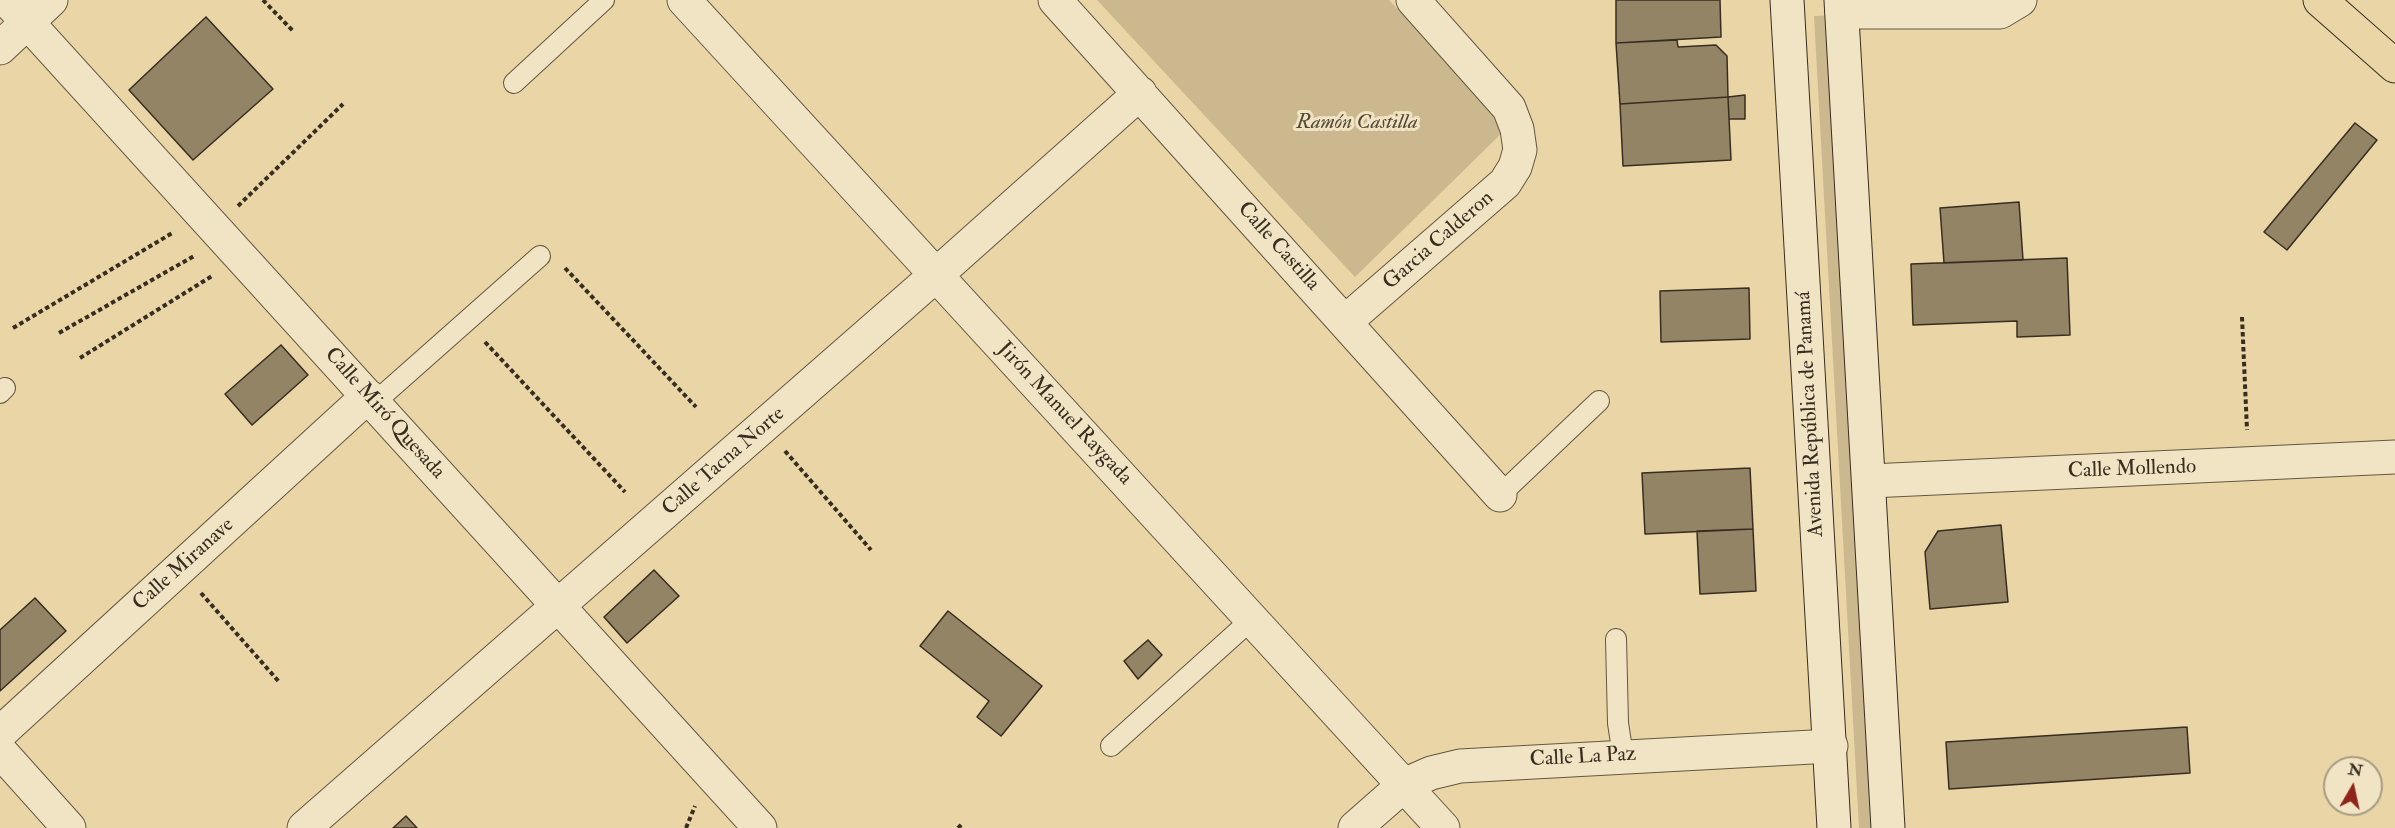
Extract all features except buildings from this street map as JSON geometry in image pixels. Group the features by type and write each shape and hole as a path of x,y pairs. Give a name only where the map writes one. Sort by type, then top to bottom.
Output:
{"main road":[{"path":"2320,0 2393,58"}],"street":[{"path":"10,27 51,0"},
{"name":"Jirón Manuel Raygada","path":"684,0 1443,828"},
{"name":"Calle Castilla","path":"1055,0 1500,495"},
{"path":"1413,0 1445,15"},
{"name":"Avenida República de Panamá","path":"1787,0 1834,828"},
{"path":"1888,828 1842,6 2000,12 2020,0"},
{"name":"Garcia Calderon","path":"1345,322 1505,183 1515,167 1520,150 1517,129 1509,108 1445,15"},
{"name":"Calle Miró Quesada","path":"10,27 221,235 760,828"},
{"name":"Calle Tacna Norte","path":"304,828 936,276 1140,93"},
{"name":"Calle Miranave","path":"0,733 180,569 371,400"},
{"name":"Calle Mollendo","path":"1870,481 2395,457"},
{"name":"Calle La Paz","path":"1355,828 1404,785 1431,773 1460,766 1831,746"},
{"path":"0,752 69,828"}],"lane":[{"path":"514,83 604,0"},
{"path":"371,400 466,322 540,256"},
{"path":"1500,495 1599,401"},
{"path":"1111,746 1252,619"},
{"path":"1616,639 1618,723 1623,756"}],"path":[{"path":"263,0 294,32"},
{"path":"80,358 221,235 343,104"},
{"path":"13,328 221,235"},
{"path":"59,333 221,235"},
{"path":"540,256 562,265 696,407"},
{"path":"2242,317 2248,465"},
{"path":"466,322 625,492"},
{"path":"764,427 871,550"},
{"path":"180,569 280,683"},
{"path":"958,828 963,824"}],"green space":[{"name":"Ramón Castilla","path":"1097,0 1389,0 1509,126 1355,277"},
{"path":"1836,15 1877,828 1859,828 1814,16"}]}
